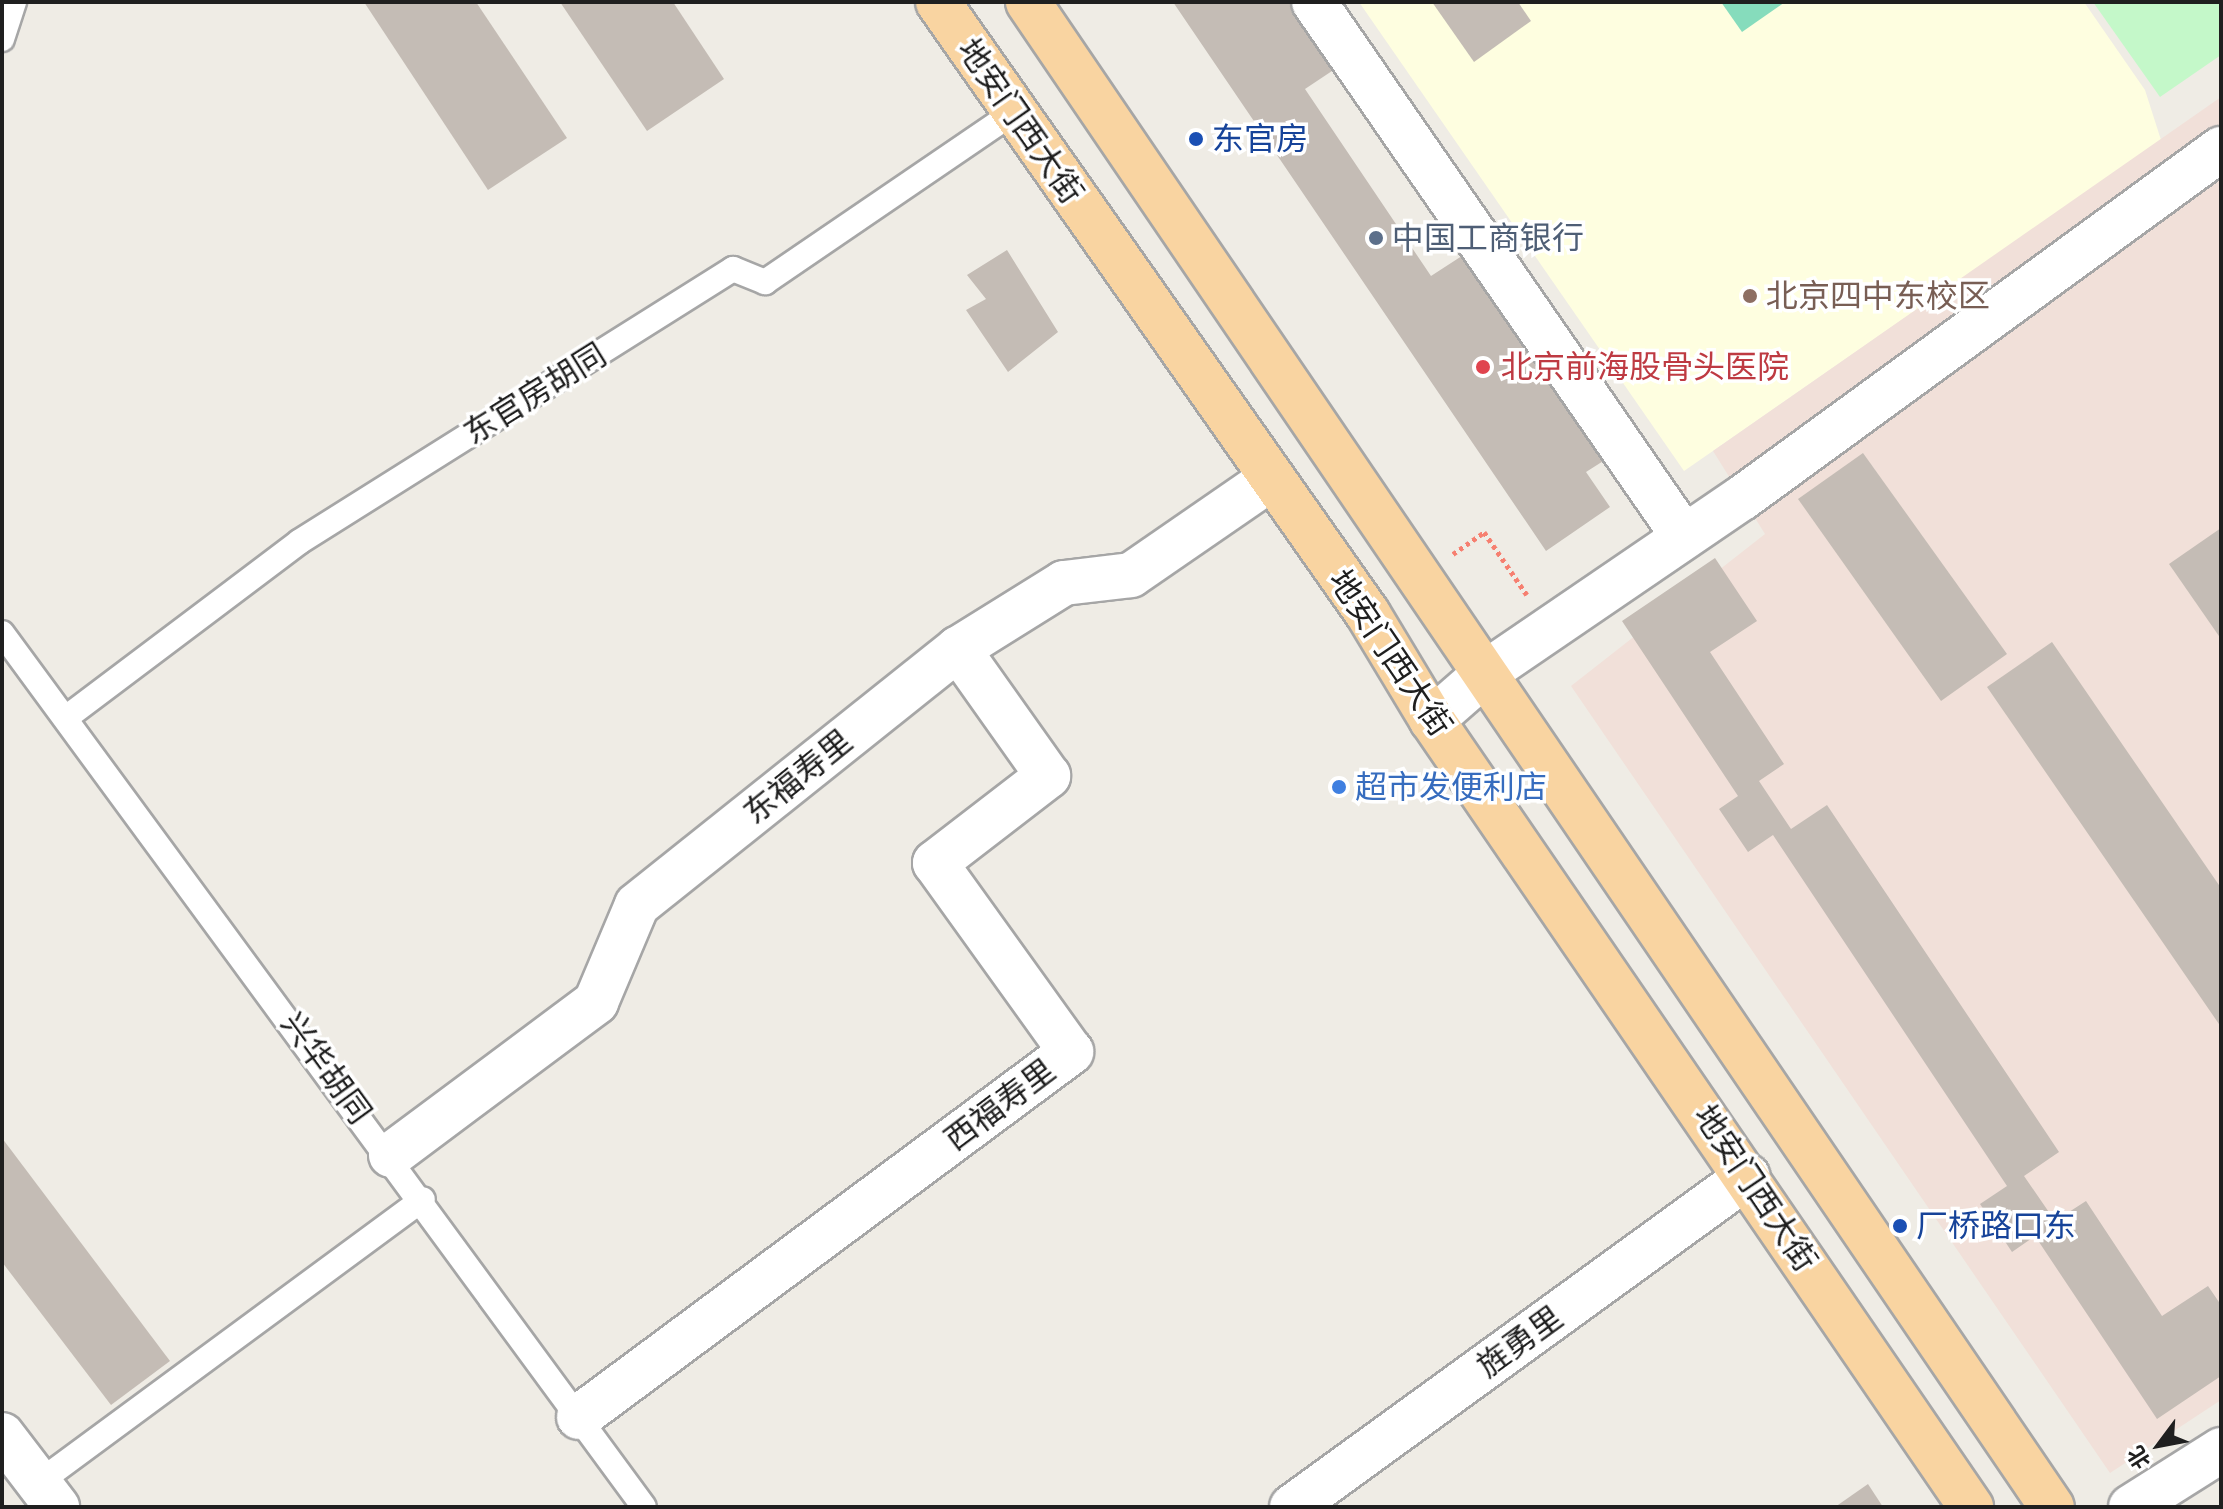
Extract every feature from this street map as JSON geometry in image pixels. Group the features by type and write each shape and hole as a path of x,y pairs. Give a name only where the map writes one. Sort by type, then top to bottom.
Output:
{"main road":[{"name":"地安门西大街","path":"938,2 1270,479 1368,614 1432,720 1748,1176 1971,1507"},
{"name":"地安门西大街","path":"1028,2 1488,671 2052,1507"}],"street":[{"path":"1314,2 1684,537"},
{"path":"1432,720 1488,671 1684,537 2221,149"},
{"name":"东福寿里","path":"391,1155 596,1002 637,905 958,649 1064,583 1131,575 1270,479"},
{"name":"西福寿里","path":"579,1417 1071,1052 935,863 1048,776 958,649"},
{"name":"旌勇里","path":"1292,1507 1748,1176"},
{"path":"2,1435 48,1495"},
{"path":"2131,1507 2221,1450"}],"lane":[{"path":"2,39 14,2"},
{"name":"东官房胡同","path":"67,717 299,542 733,269 765,282 1014,112"},
{"name":"兴华胡同","path":"2,633 391,1155 644,1507"},
{"path":"48,1495 423,1199"}],"shaded area":[{"name":"北京四中东校区","path":"1359,2 2084,2 2145,90 2161,140 1684,471"},
{"path":"2221,97 2221,1400 2110,1473 1571,686 1765,534 1713,451"}],"green space":[{"path":"1721,2 1785,2 1742,32"},
{"path":"2093,2 2221,2 2221,55 2160,97"}],"building":[{"path":"364,2 476,2 567,138 488,190"},
{"path":"560,2 673,2 724,79 647,131"},
{"name":"北京前海股骨头医院","path":"1173,2 1289,2 1335,69 1305,89 1431,276 1468,252 1608,458 1586,472 1610,507 1546,551"},
{"path":"1432,2 1518,2 1531,21 1474,62"},
{"path":"1007,250 1058,332 1008,372 966,310 986,299 967,275"},
{"path":"1863,453 2007,654 1941,701 1798,499"},
{"path":"2221,528 2221,639 2169,564"},
{"path":"1715,558 1757,621 1710,652 1784,764 1759,781 1791,829 1827,805 2059,1152 2024,1176 2055,1221 2086,1201 2162,1316 2208,1286 2221,1305 2221,1376 2157,1419 2035,1236 2012,1252 1980,1204 2007,1186 1773,835 1748,852 1719,809 1738,796 1622,621"},
{"path":"2052,642 2221,888 2221,1027 1987,687"},
{"path":"2,1138 170,1361 111,1405 2,1262"},
{"path":"1868,1484 1883,1507 1835,1507"}],"place":[{"name":"东官房","path":"1196,139"},
{"name":"中国工商银行","path":"1376,238"},
{"name":"北京四中东校区","path":"1750,296"},
{"name":"北京前海股骨头医院","path":"1483,367"},
{"name":"超市发便利店","path":"1339,787"},
{"name":"厂桥路口东","path":"1900,1226"}]}
